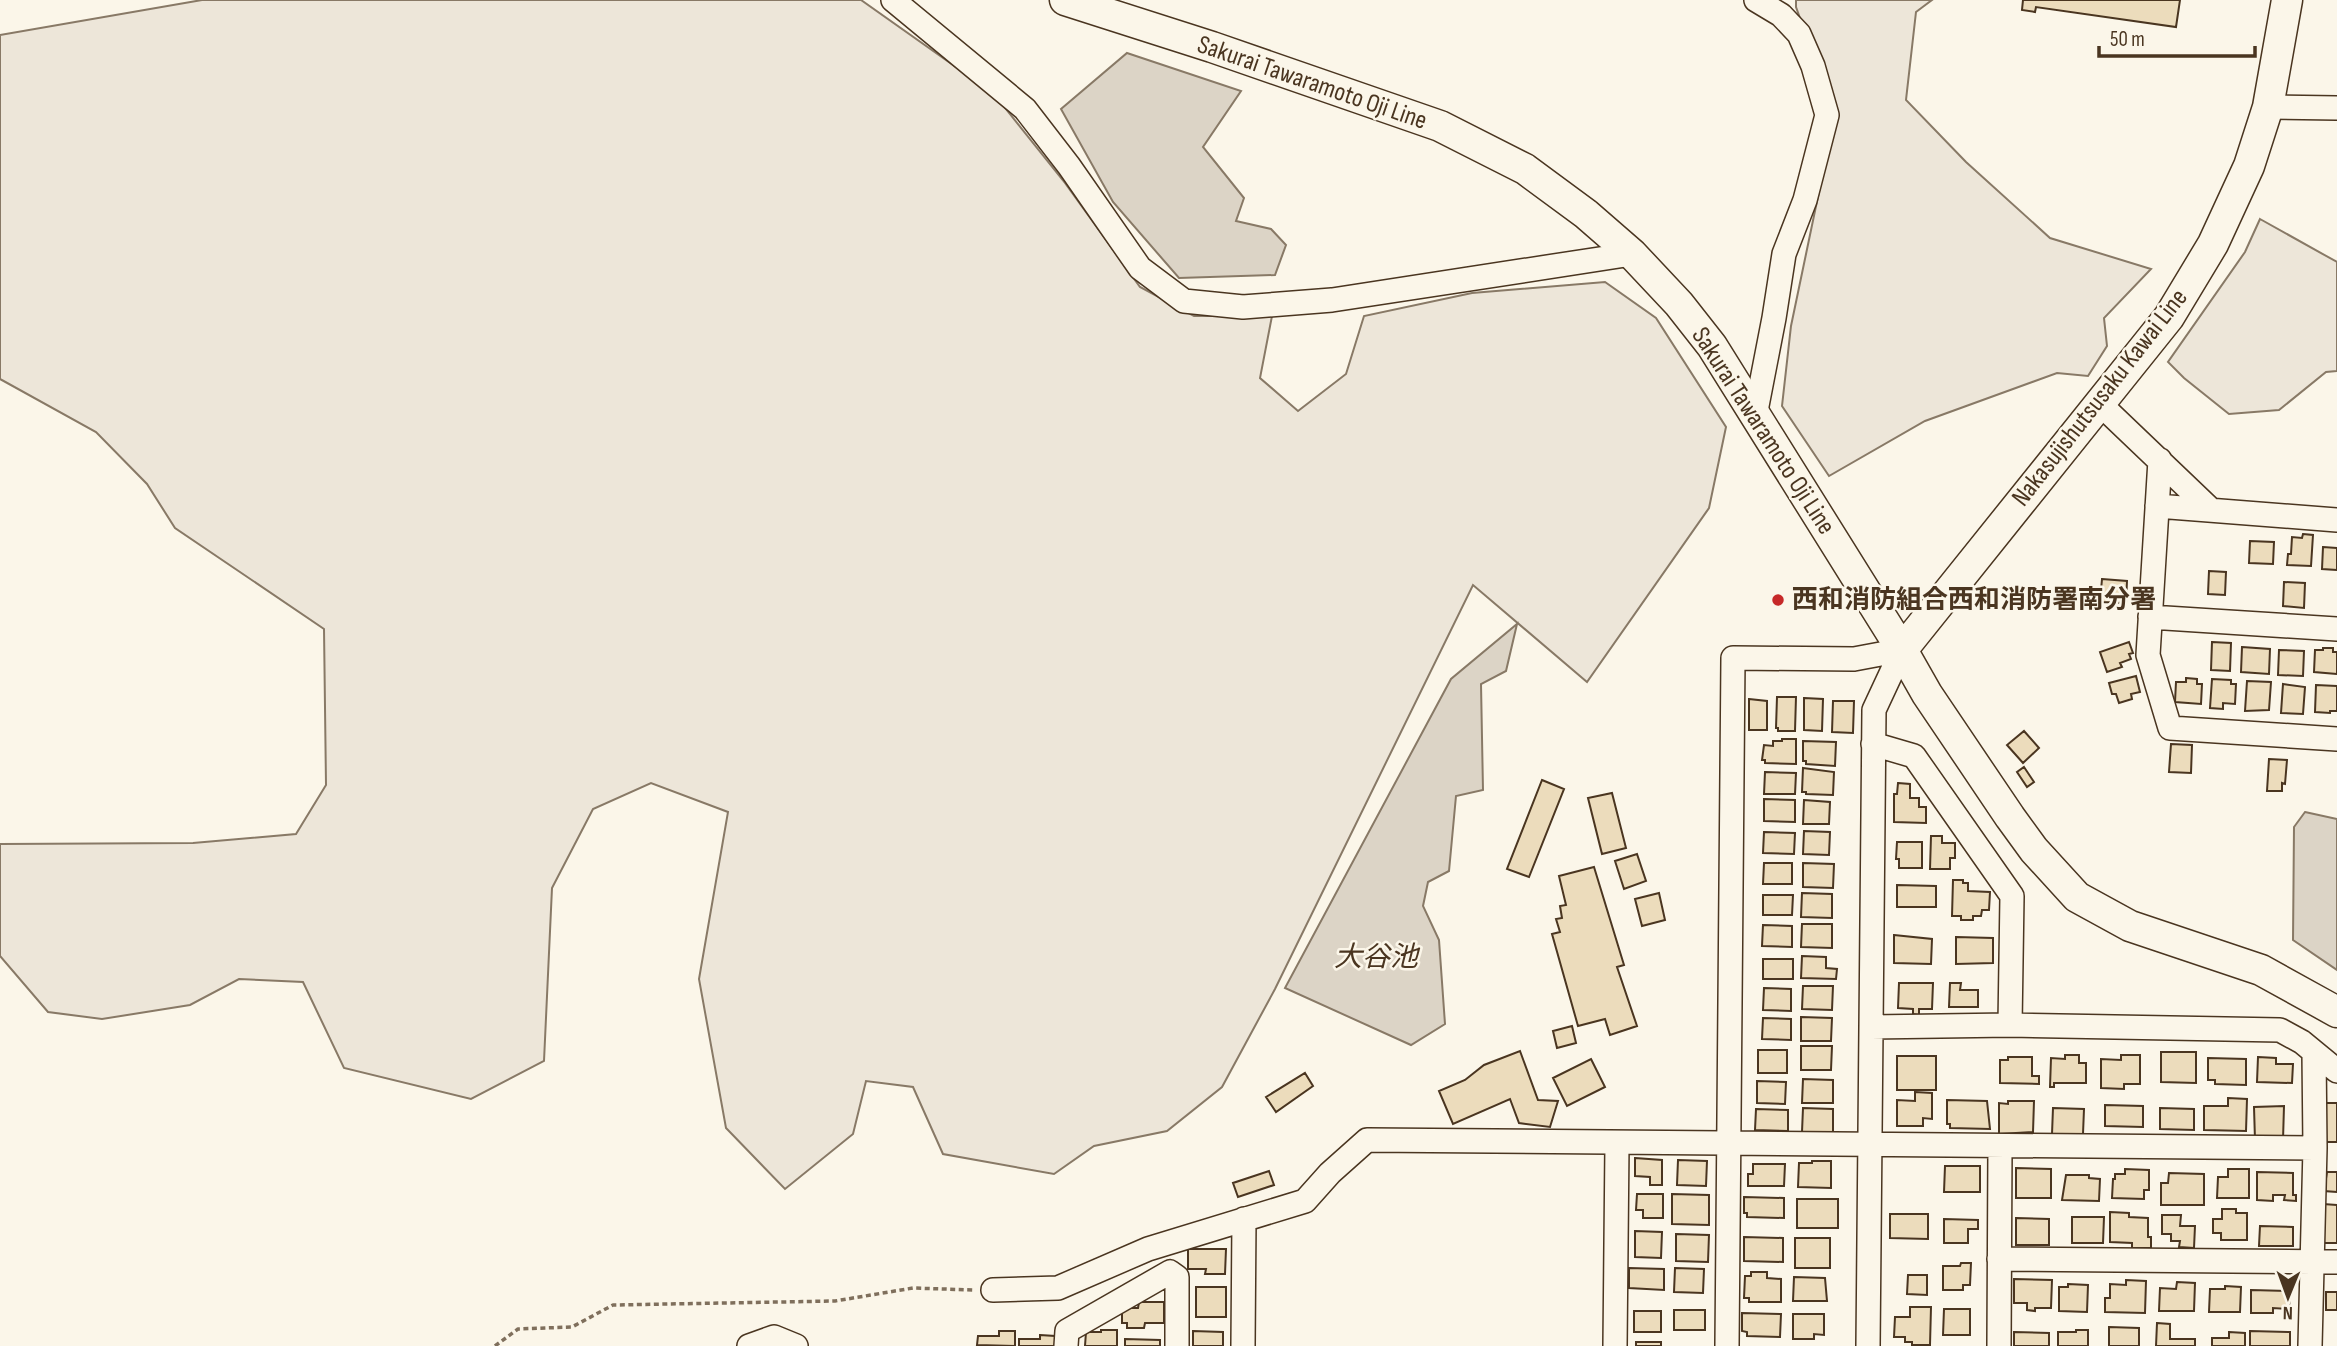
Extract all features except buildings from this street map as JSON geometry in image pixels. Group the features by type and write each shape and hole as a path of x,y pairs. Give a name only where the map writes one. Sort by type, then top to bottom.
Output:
{"main road":[{"name":"Sakurai Tawaramoto Oji Line","path":"1065,0 1212,47 1440,127 1525,169 1586,214 1632,254 1679,304 1712,346 1927,694 2034,850 2077,897 2130,926 2261,970 2327,1004 2337,1012"},
{"name":"Nakasujishutsusaku Kawai Line","path":"1902,650 2169,317 2213,244 2249,166 2268,107 2287,0"}],"street":[{"path":"893,0 1025,109 1069,166 1140,268 1184,301 1243,307 1332,300 1632,254"},
{"path":"1755,416 1784,254 1805,200 1827,115 1813,66 1799,34 1781,15 1756,0"},
{"path":"2268,107 2337,108"},
{"path":"2099,403 2210,509"},
{"path":"2160,460 2148,655 2171,728 2337,739"},
{"path":"2157,506 2337,520"},
{"path":"2150,617 2337,629"},
{"path":"1868,1346 1874,710 1902,650"},
{"path":"1727,1346 1733,658 1854,659 1902,650"},
{"path":"1873,744 1914,756 2012,897 2010,1025"},
{"path":"1871,1027 2010,1025 2280,1030 2302,1042 2337,1071"},
{"path":"2310,1346 2315,1148 2314,1053"},
{"path":"993,1290 1058,1288 1148,1249 1305,1201 1330,1173 1367,1140 2315,1148"},
{"path":"1615,1346 1617,1143"},
{"path":"1998,1346 2000,1146"},
{"path":"1243,1346 1244,1219"},
{"path":"1999,1259 2337,1262"},
{"path":"1066,1346 1067,1331 1170,1272 1177,1277 1177,1346"},
{"path":"749,1346 774,1337 796,1346"}],"path":[{"path":"495,1346 518,1329 572,1327 613,1305 835,1301 913,1288 993,1290"}],"shaded area":[{"path":"202,0 861,0 994,94 1065,183 1140,287 1194,316 1272,316 1260,378 1298,411 1346,374 1364,316 1472,293 1605,282 1656,318 1726,427 1709,508 1587,682 1473,585 1275,989 1222,1087 1167,1131 1094,1146 1054,1174 943,1154 913,1087 866,1081 853,1134 785,1189 726,1128 699,979 728,812 651,783 593,809 552,888 544,1061 471,1099 344,1068 303,982 239,979 190,1005 102,1019 48,1012 0,956 0,844 193,843 296,834 326,785 324,629 175,528 147,484 96,432 0,379 0,35"},
{"path":"1796,0 1932,0 1916,12 1906,100 1966,162 2050,238 2151,269 2104,318 2107,346 2088,376 2057,373 1925,421 1829,476 1782,406 1791,326 1835,115 1796,7"},
{"path":"2260,219 2337,262 2337,371 2326,372 2279,410 2229,414 2168,362 2245,252"}],"water":[{"path":"1127,53 1241,91 1203,147 1244,198 1236,221 1271,229 1286,245 1275,275 1179,278 1113,202 1061,109"},
{"name":"大谷池","path":"1517,624 1506,671 1481,684 1483,790 1456,796 1449,871 1428,882 1423,906 1439,940 1445,1024 1411,1045 1285,988 1451,679"},
{"path":"2305,812 2337,819 2337,970 2293,940 2294,827"}],"place":[{"name":"西和消防組合西和消防署南分署","path":"1778,600"}]}
